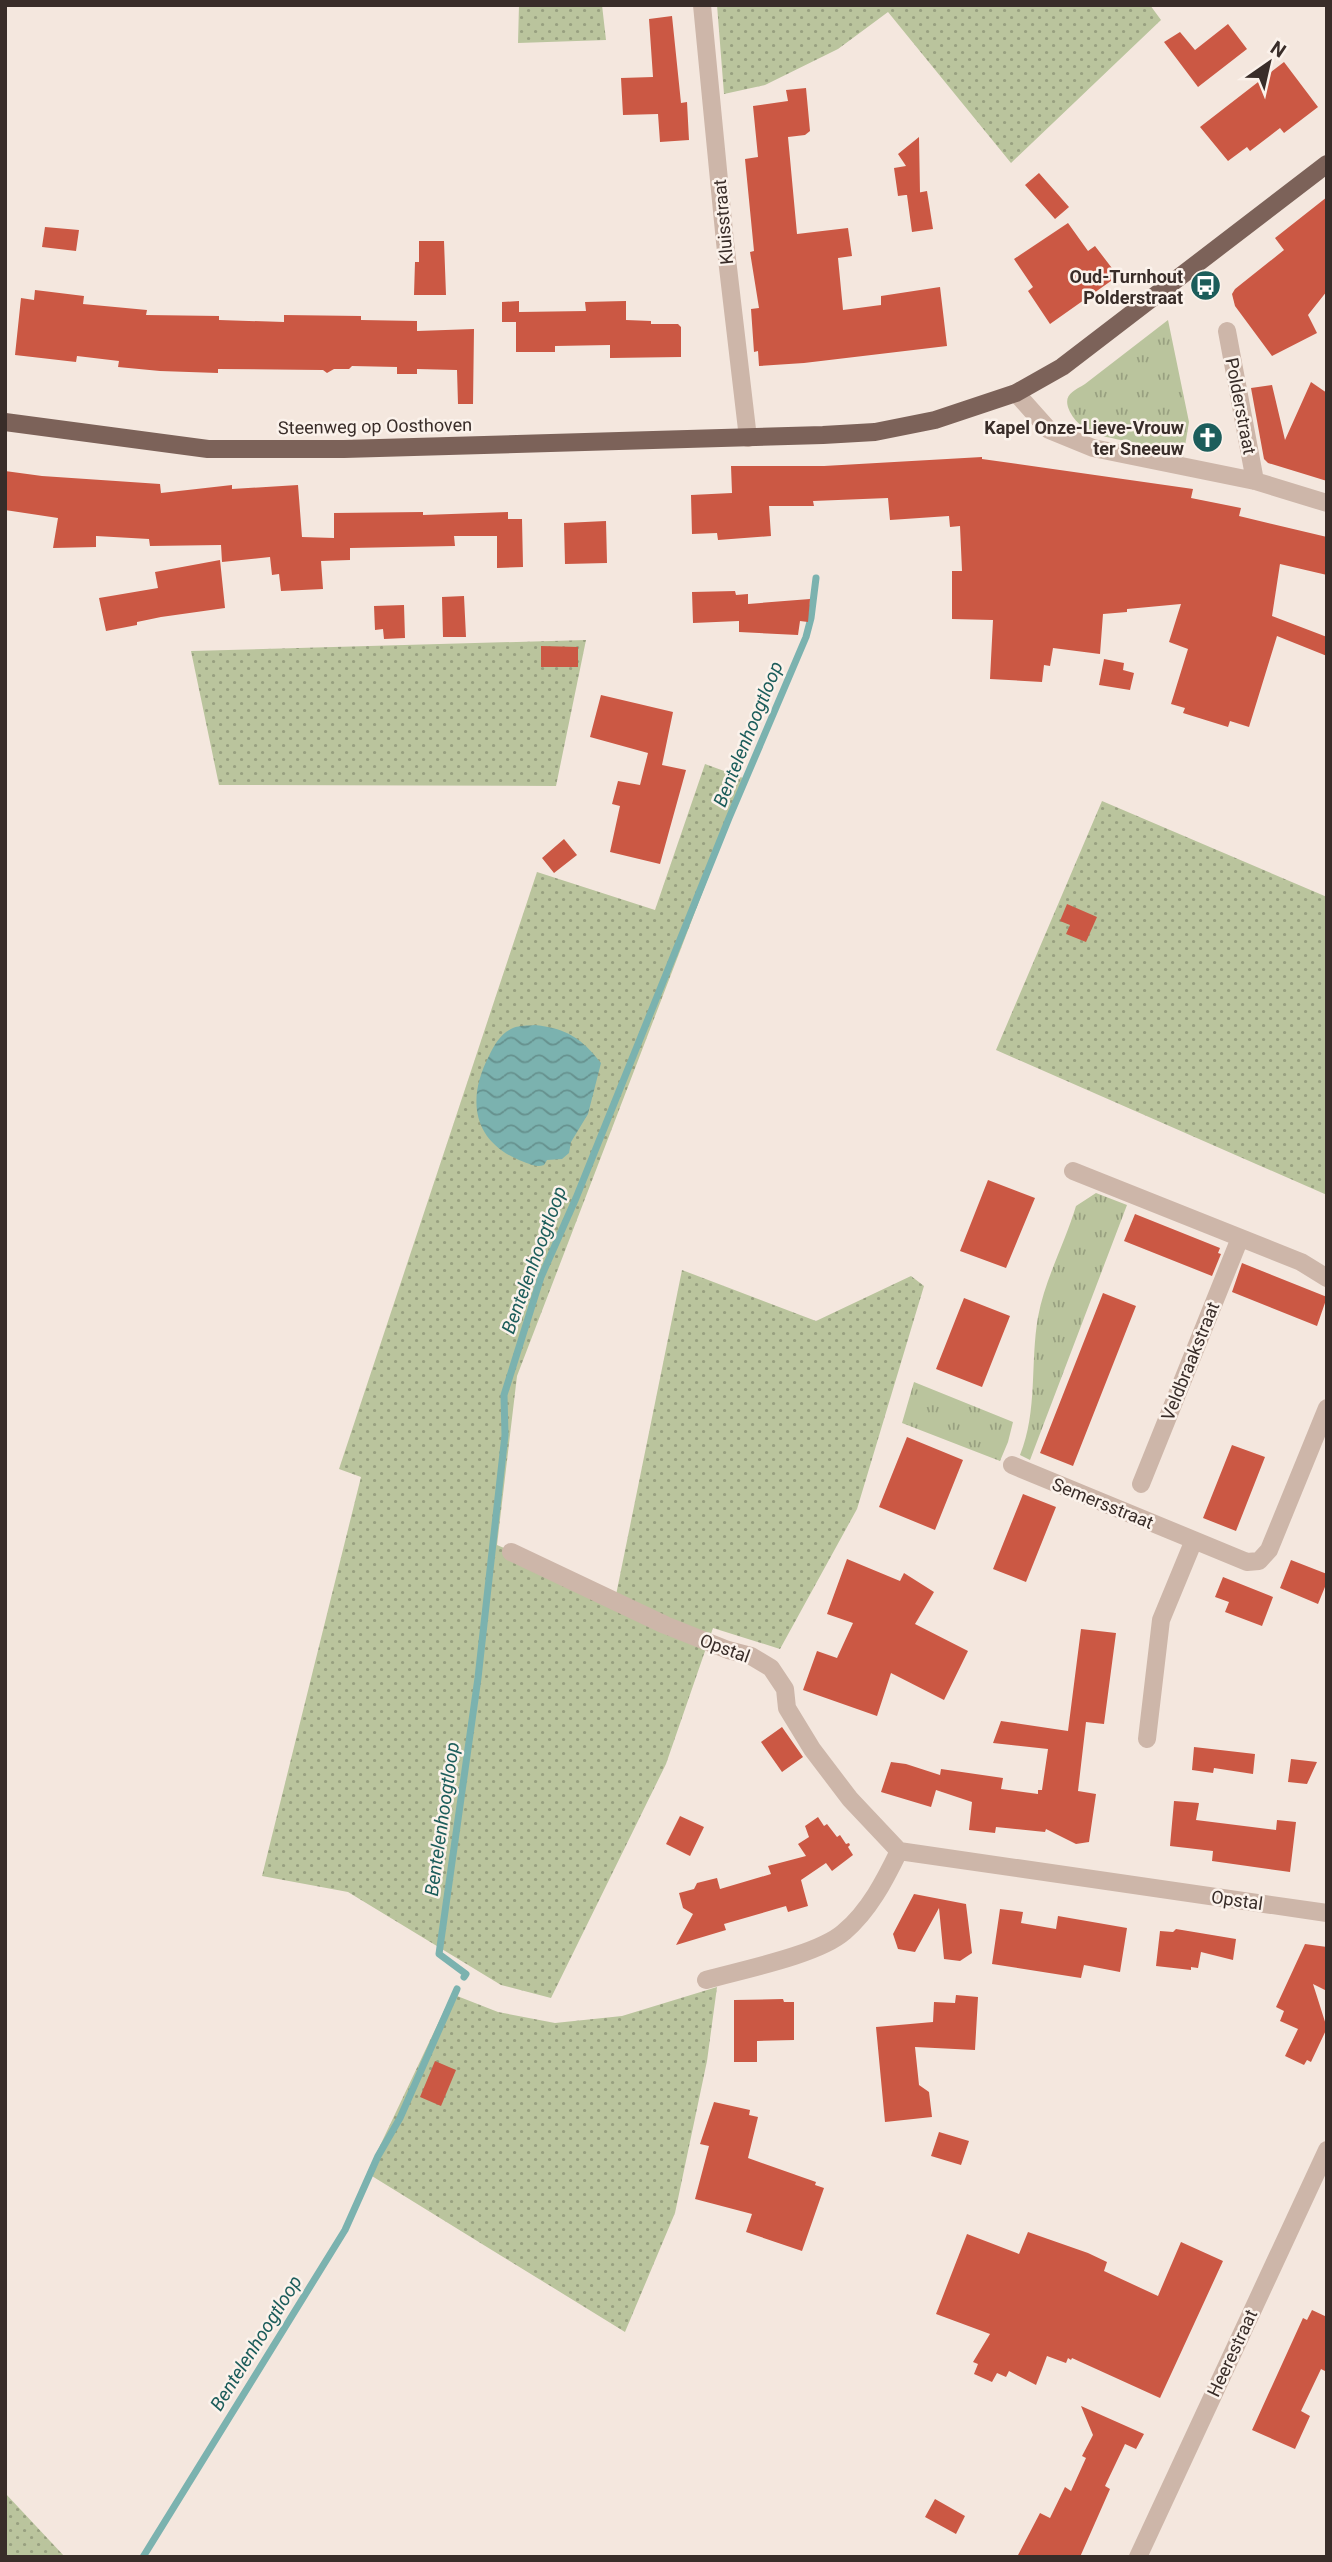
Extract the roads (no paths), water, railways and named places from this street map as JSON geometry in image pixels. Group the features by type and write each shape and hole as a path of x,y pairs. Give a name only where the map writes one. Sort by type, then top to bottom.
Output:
{"main road":[{"name":"Steenweg op Oosthoven","path":"5,422 208,449 344,449 748,438 875,432 912,426 1016,393 1062,367 1327,164"}],"street":[{"name":"Kluisstraat","path":"702,5 724,242 748,438"},
{"name":"Polderstraat","path":"1227,331 1255,481"},
{"name":"Polderstraat","path":"1016,393 1049,429 1072,441 1093,448 1255,481 1327,503"},
{"path":"1073,1171 1301,1262 1327,1278"},
{"name":"Veldbraakstraat","path":"1141,1484 1240,1238"},
{"name":"Semersstraat","path":"1012,1465 1247,1562 1259,1561 1269,1550 1327,1408"},
{"path":"1147,1739 1161,1619 1194,1540"},
{"name":"Opstal","path":"511,1552 665,1625 751,1656 772,1668 785,1689 787,1708 812,1749 850,1799 899,1851 1327,1913"},
{"path":"706,1980 812,1950 843,1933 866,1909 899,1851"},
{"name":"Heerestraat","path":"1138,2557 1327,2150"}],"water":[{"path":"535,1025 573,1036 601,1063 588,1114 571,1142 569,1153 562,1159 547,1160 544,1165 538,1166 503,1152 491,1141 478,1116 476,1102 482,1072 498,1040 513,1028"}],"waterway":[{"name":"Bentelenhoogtloop","path":"464,1977 466,1974 439,1954 478,1678 505,1435 504,1395 541,1277 576,1198 729,818 806,637 816,578"},
{"name":"Bentelenhoogtloop","path":"143,2557 345,2230 378,2156 400,2118 457,1989"}],"place":[{"name":"Oud-Turnhout Polderstraat","path":"1206,286"},
{"name":"Kapel Onze-Lieve-Vrouw ter Sneeuw","path":"1207,437"}]}
